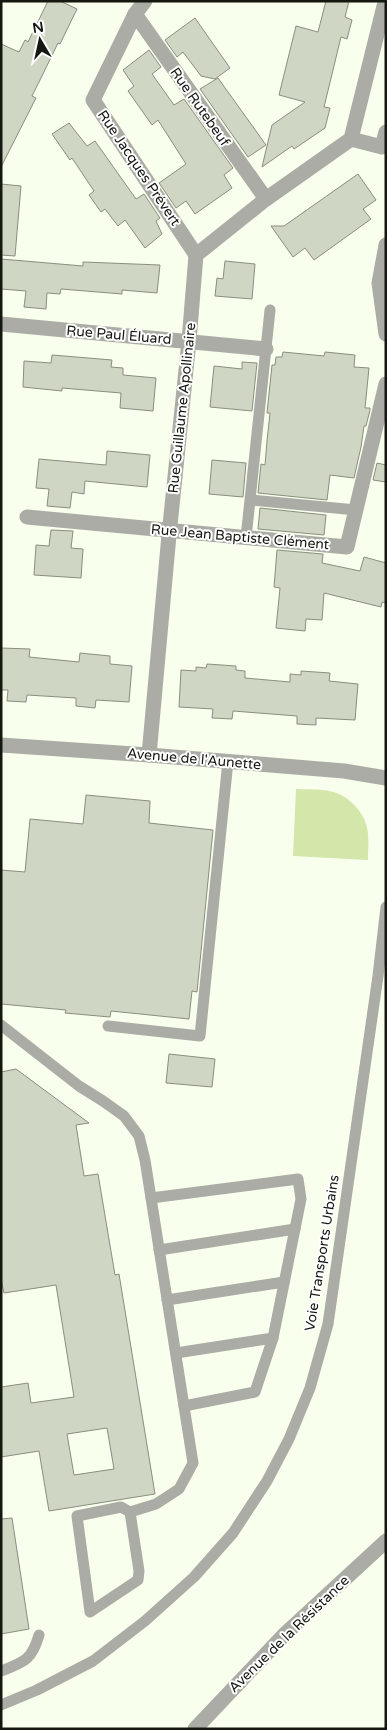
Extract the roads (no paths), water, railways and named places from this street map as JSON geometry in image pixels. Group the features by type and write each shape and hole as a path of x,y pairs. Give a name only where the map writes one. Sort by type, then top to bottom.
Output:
{"street":[{"name":"Rue Jacques Prévert","path":"145,1 135,14 93,100 196,255"},
{"path":"196,255 266,199 351,139 383,5"},
{"name":"Rue Rutebeuf","path":"135,14 266,199"},
{"path":"351,139 384,153 386,132"},
{"path":"386,245 379,283 386,334"},
{"name":"Rue Guillaume Apollinaire","path":"149,754 196,255"},
{"name":"Rue Paul Éluard","path":"1,324 266,349"},
{"name":"Rue Jean Baptiste Clément","path":"27,517 347,547 386,384"},
{"name":"Avenue de l'Aunette","path":"1,745 149,754 344,771 386,778"},
{"name":"Avenue de la Résistance","path":"195,1729 285,1634 386,1541"}],"lane":[{"path":"246,538 270,310"},
{"path":"251,500 356,510"},
{"path":"108,1026 200,1036 228,761"},
{"name":"Voie Transports Urbains","path":"1,1705 37,1690 92,1661 145,1621 194,1577 232,1533 267,1480 289,1438 310,1388 328,1324 378,976 386,907"},
{"path":"1,1025 79,1086 124,1116 139,1136 145,1160 193,1463 179,1488 156,1504 130,1512 121,1507 78,1516 90,1612 138,1580 139,1571 130,1512"},
{"path":"151,1198 298,1179 301,1199 273,1338 255,1392 184,1406"},
{"path":"159,1250 295,1229"},
{"path":"167,1300 284,1282"},
{"path":"176,1353 273,1338"},
{"path":"1,1671 23,1662 35,1650 40,1635"}]}
